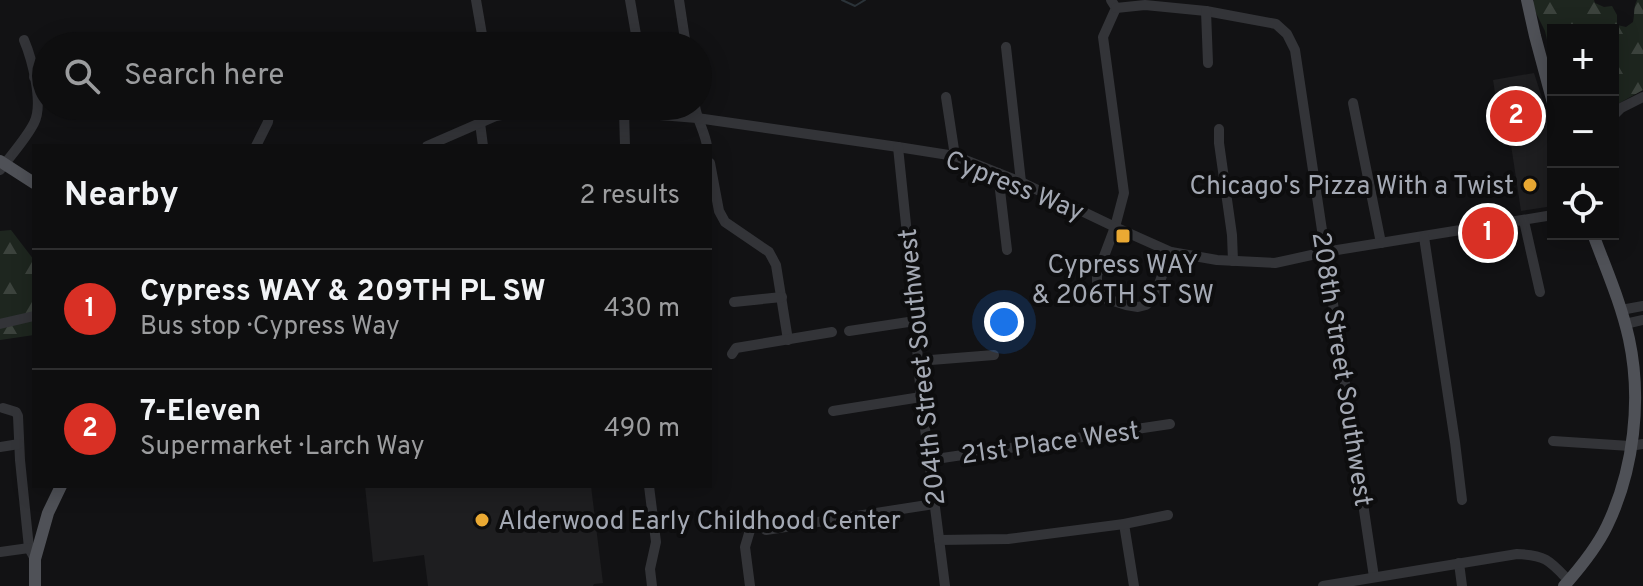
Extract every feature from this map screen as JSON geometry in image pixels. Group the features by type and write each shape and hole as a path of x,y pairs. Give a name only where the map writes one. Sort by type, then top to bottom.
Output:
{"main road":[{"path":"1527,0 1551,96"},
{"path":"2,165 32,182"},
{"path":"1567,584 1607,528 1637,445 1635,377 1625,324 1595,240"},
{"path":"35,586 32,553 60,488"}],"street":[{"path":"476,0 482,32"},
{"path":"630,0 636,32"},
{"path":"679,0 684,32"},
{"path":"1171,252 1154,297 1146,305 1126,305 1104,298 1097,284 1097,275 1124,193 1103,37 1114,4 1206,11 1208,63"},
{"name":"208th Street Southwest","path":"1206,11 1276,24 1287,34 1295,50 1374,577"},
{"path":"24,40 32,66"},
{"path":"1006,47 1021,182"},
{"path":"946,97 955,156"},
{"path":"1619,110 1643,97"},
{"path":"1353,103 1381,243"},
{"path":"2,165 35,120"},
{"path":"257,144 268,120"},
{"name":"Cypress Way","path":"432,144 484,120"},
{"path":"624,120 625,144"},
{"path":"698,120 707,144"},
{"name":"Cypress Way","path":"711,120 955,156 1021,182 1171,252 1217,260 1275,263 1547,216"},
{"path":"480,123 483,144"},
{"path":"1219,129 1233,261"},
{"name":"204th Street Southwest","path":"898,147 921,397 945,586"},
{"path":"998,173 1007,250"},
{"path":"712,174 719,211 725,222 769,252 776,265 788,340"},
{"path":"1524,221 1540,292"},
{"path":"1424,237 1462,500"},
{"path":"734,302 782,297"},
{"path":"1621,310 1643,306"},
{"path":"0,324 32,316"},
{"path":"1625,324 1643,320"},
{"path":"849,331 915,321"},
{"path":"732,354 736,348 832,332"},
{"path":"918,361 994,355"},
{"path":"833,411 921,397"},
{"path":"0,552 32,553 18,416 16,412 3,408"},
{"name":"21st Place West","path":"929,460 1170,424"},
{"path":"1553,441 1637,445"},
{"path":"0,447 19,444"},
{"path":"649,488 656,542 650,569 652,586"},
{"path":"750,586 745,547 753,520 766,530 934,504"},
{"path":"939,540 1008,539 1168,515"},
{"path":"1124,524 1134,586"},
{"path":"1323,586 1517,554 1551,562 1567,584"},
{"path":"1459,563 1462,586"}],"shaded area":[{"path":"1534,73 1547,113 1547,207 1521,211 1511,145 1503,145 1493,80"},
{"name":"Alderwood Early Childhood Center","path":"365,488 591,488 603,583 593,586 428,586 424,555 373,562"}],"green space":[{"path":"1534,0 1594,0 1604,7 1612,6 1617,15 1617,24 1547,24 1547,40 1532,5"},
{"path":"1637,0 1643,0 1643,90 1619,103 1619,25 1626,27 1633,22"},
{"path":"11,230 32,257 32,335 0,340 0,231"}],"waterway":[{"path":"842,0 855,6 865,0"}],"place":[{"name":"7-Eleven","path":"1516,116"},
{"name":"Chicago's Pizza With a Twist","path":"1530,185"},
{"name":"Cypress WAY & 209TH PL SW","path":"1488,233"},
{"name":"Cypress WAY & 206TH ST SW","path":"1123,236"},
{"name":"Alderwood Early Childhood Center","path":"482,520"}]}
